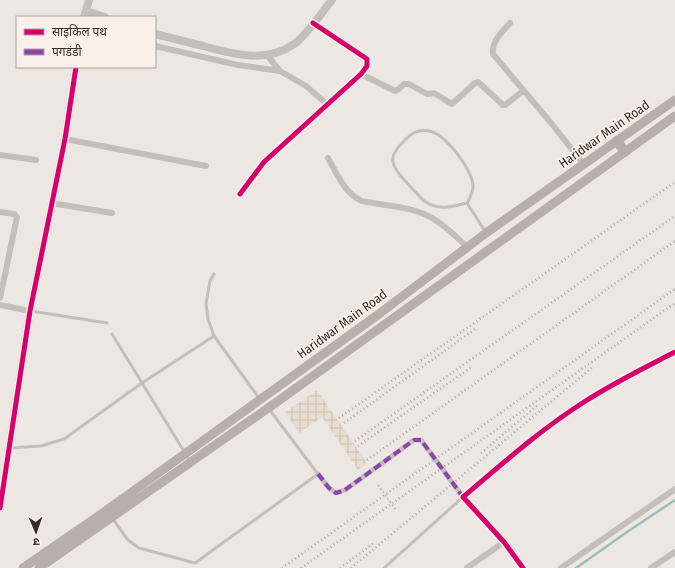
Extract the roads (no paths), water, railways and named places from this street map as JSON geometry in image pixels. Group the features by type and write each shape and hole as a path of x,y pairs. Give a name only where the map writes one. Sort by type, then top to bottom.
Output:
{"main road":[{"name":"Haridwar Main Road","path":"23,568 379,314 486,233 675,100"},
{"name":"Haridwar Main Road","path":"39,568 302,384 675,116"},
{"path":"617,141 625,152"},
{"path":"295,374 302,384"}],"street":[{"path":"89,0 85,14 98,16"},
{"path":"156,34 235,54 253,56 267,55 282,51 295,44 332,0"},
{"path":"240,194 264,162 361,74 367,66 366,59 313,23"},
{"path":"510,23 494,43 492,48 493,54 552,124 584,165"},
{"path":"156,46 238,65 280,71 306,86 327,104"},
{"path":"267,55 280,71"},
{"path":"0,508 30,311 65,138 76,68"},
{"path":"361,74 396,91 404,84 409,84 424,92 438,95 452,104 478,82 502,105 505,105 524,91"},
{"path":"65,138 206,166"},
{"path":"0,155 36,160"},
{"path":"328,158 348,192 354,198 419,212 432,218 446,228 467,247"},
{"path":"51,202 112,212"},
{"path":"0,212 14,214 17,217 0,298"},
{"path":"0,304 30,311"},
{"path":"463,497 526,444 583,403 610,386 675,352"},
{"path":"318,474 329,488 336,493 345,490 414,440 421,440 463,497 504,542 520,567"},
{"path":"561,568 675,489"},
{"path":"467,568 504,542"},
{"path":"651,568 675,552"}],"lane":[{"path":"421,130 429,131 438,134 445,139 468,170 471,178 473,187 472,195 467,203 438,208 430,205 424,201 394,169 392,161 393,155 399,145 412,132 421,130"},
{"path":"467,203 486,233"},
{"path":"214,274 210,281 206,311 214,336 260,399"},
{"path":"30,311 107,323"},
{"path":"112,334 191,462"},
{"path":"10,448 41,446 64,439 142,383 214,336"},
{"path":"112,518 128,540 139,548 195,563 318,474 268,408"},
{"path":"384,568 463,497"}],"waterway":[{"path":"576,568 675,500"}],"railway":[{"path":"339,418 675,182"},
{"path":"355,441 675,216"},
{"path":"367,460 675,241"},
{"path":"282,568 675,289"},
{"path":"301,568 675,303"},
{"path":"344,423 475,329"},
{"path":"358,446 473,366"},
{"path":"351,568 594,366"},
{"path":"481,453 538,405"},
{"path":"340,568 374,543"}]}
